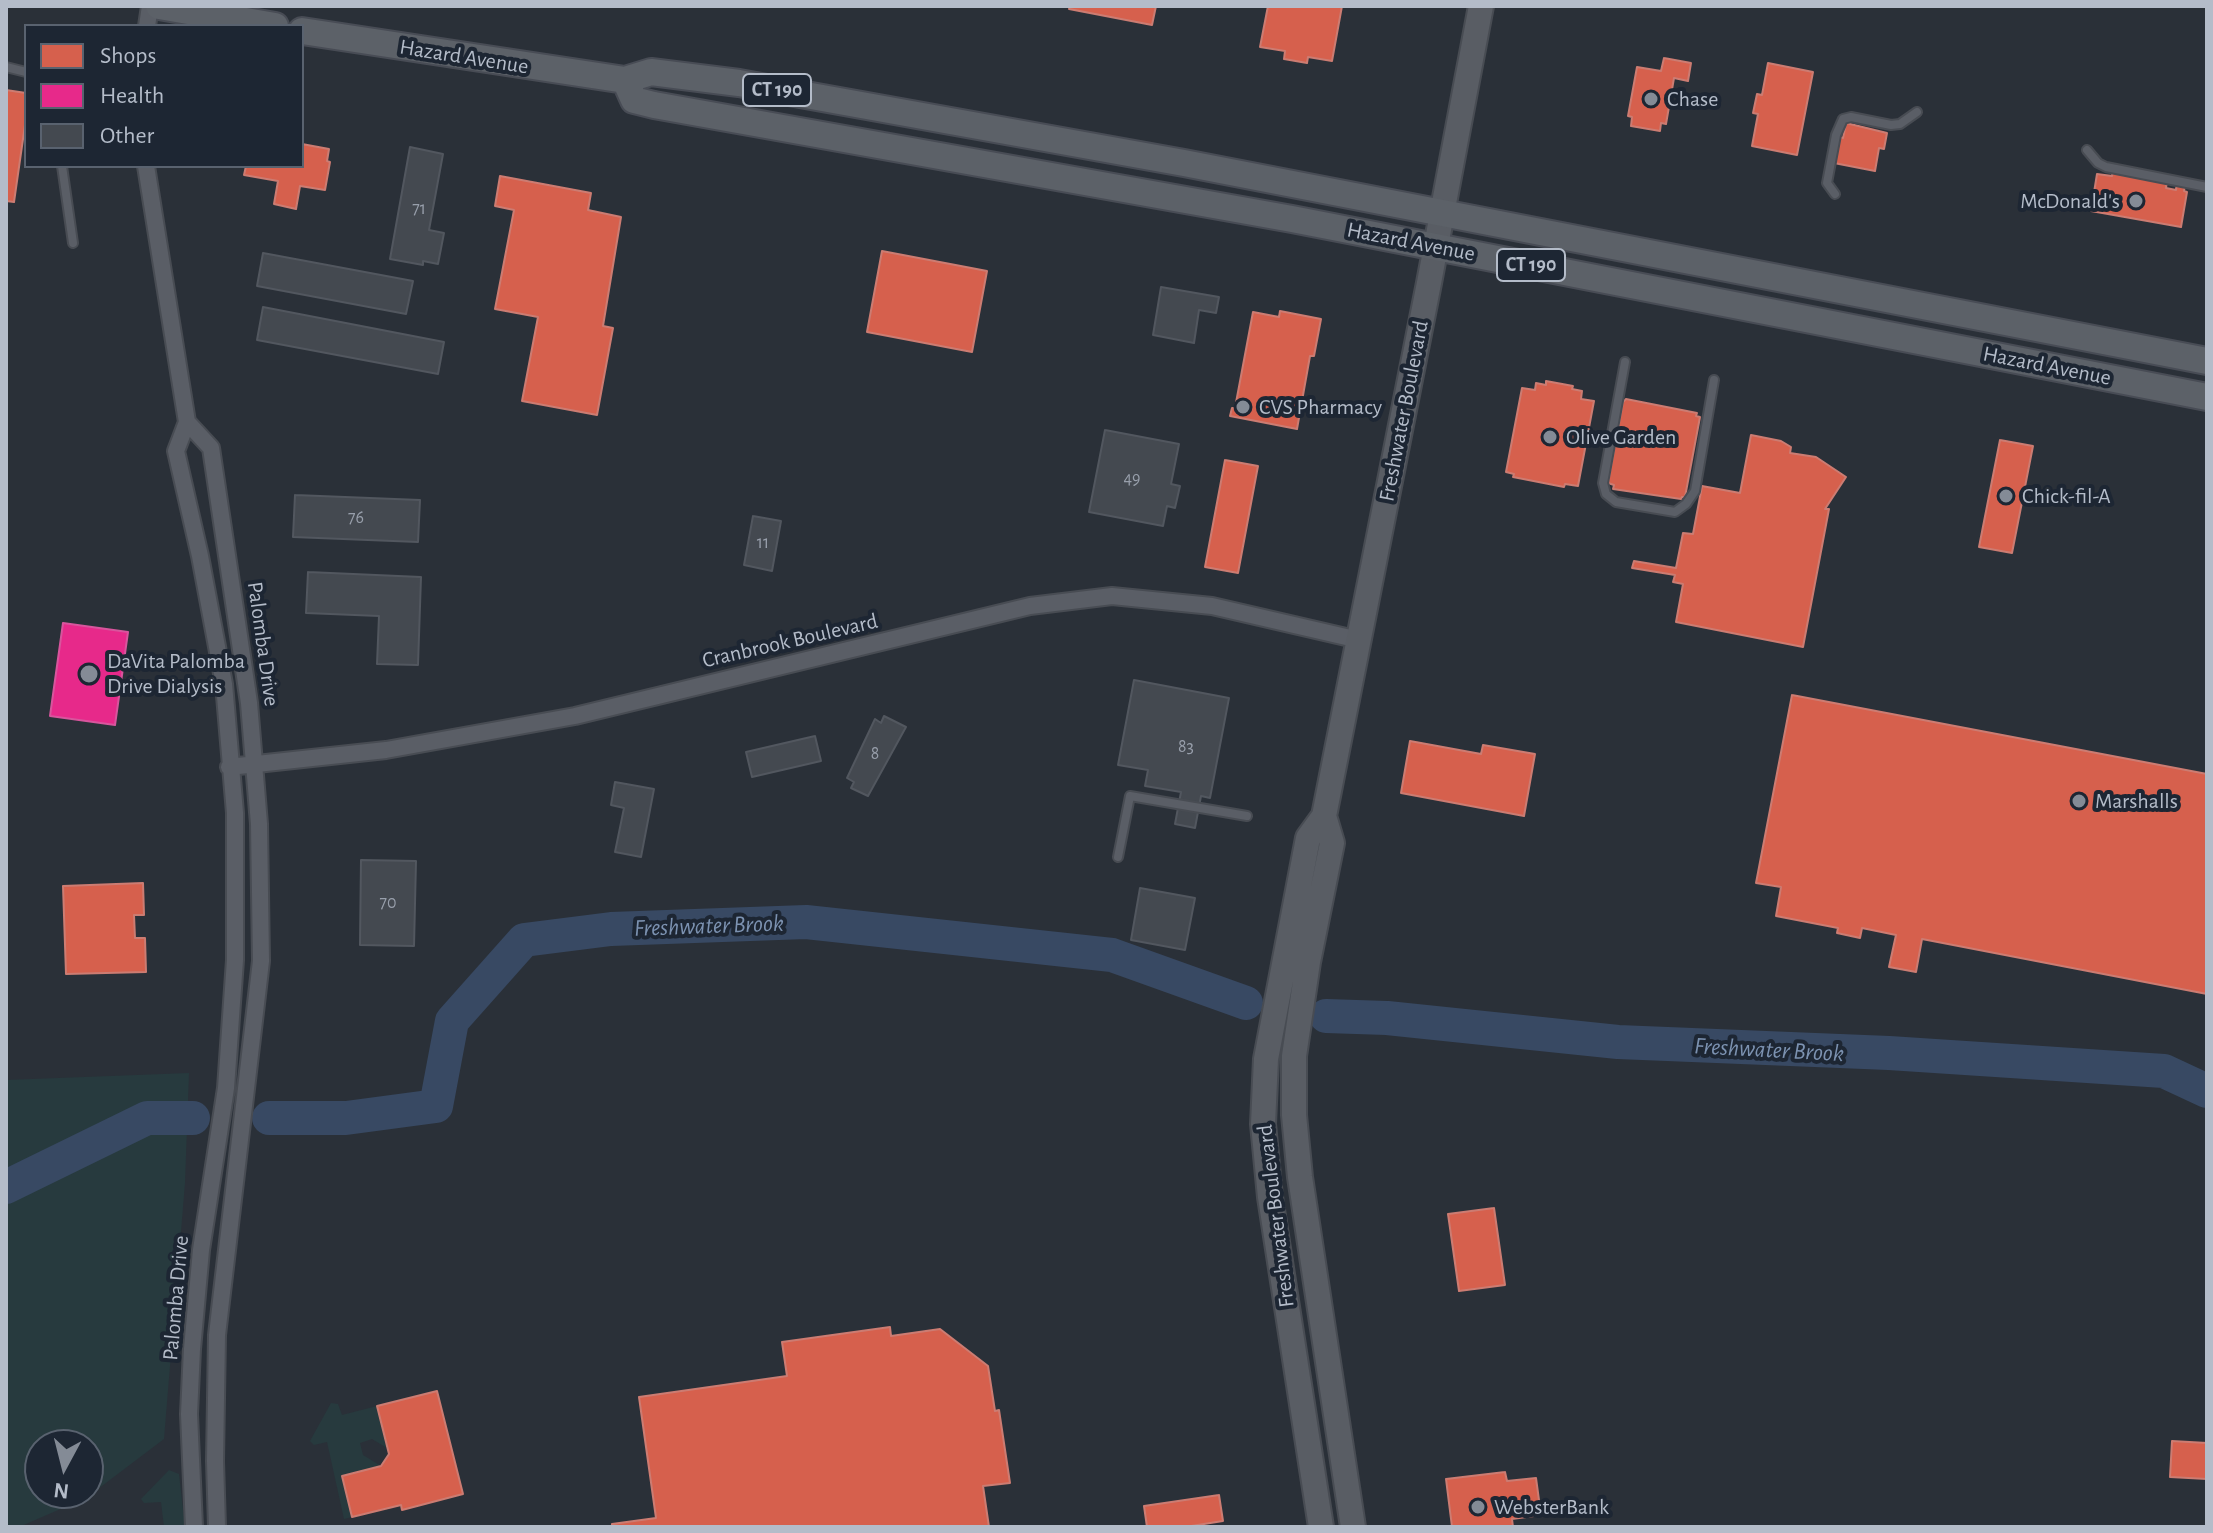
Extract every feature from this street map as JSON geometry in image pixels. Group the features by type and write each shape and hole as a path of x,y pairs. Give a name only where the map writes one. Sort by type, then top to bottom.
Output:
{"main road":[{"path":"159,6 263,24"},
{"name":"Hazard Avenue","path":"304,31 625,80 651,72 739,83 1441,212 2207,361"},
{"name":"Hazard Avenue","path":"625,80 634,100 1436,246 2207,397"},
{"path":"853,140 894,134 930,117"},
{"path":"1939,345 1944,310"},
{"path":"1966,350 1972,315"}],"street":[{"name":"Freshwater Boulevard","path":"1321,1527 1270,1197 1263,1124 1266,1059 1308,838 1324,816 1481,6"},
{"name":"Palomba Drive","path":"146,168 187,422 176,451 224,684 235,813 235,960 226,1088 201,1250 192,1349 194,1527"},
{"name":"Palomba Drive","path":"187,422 211,448 249,703 259,824 261,961 217,1335 217,1527"},
{"name":"Cranbrook Boulevard","path":"229,767 386,750 575,716 1030,606 1112,596 1212,606 1359,640"},
{"name":"Freshwater Boulevard","path":"1324,816 1332,843 1296,1040 1294,1100 1300,1177 1353,1527"},
{"path":"231,1022 253,1026"},
{"path":"1300,1392 1331,1388"},
{"path":"191,1437 215,1436"}],"lane":[{"path":"1835,194 1827,183 1836,135 1843,119 1851,117 1891,125 1900,124 1917,112"},
{"path":"2087,150 2106,167 2207,187"},
{"path":"62,168 73,243"},
{"path":"1625,362 1603,483 1606,494 1616,502 1675,512 1686,504 1695,491 1714,380"},
{"path":"1118,857 1130,796 1247,816"}],"green space":[{"path":"189,1073 185,1183 164,1439 104,1484 104,1429 24,1429 24,1509 61,1509 19,1527 6,1527 6,1080"},
{"path":"331,1403 338,1404 342,1415 377,1406 387,1448 372,1439 360,1443 363,1455 381,1466 342,1476 352,1517 344,1519 327,1442 314,1445 310,1441"},
{"path":"169,1470 179,1474 185,1527 164,1527 161,1502 144,1503 141,1499"}],"building: Shops":[{"path":"1070,6 1156,6 1152,25 1069,9"},
{"path":"1268,6 1342,6 1332,61 1308,57 1307,63 1284,59 1285,51 1260,47"},
{"name":"Chase","path":"1664,58 1691,63 1688,81 1674,78 1666,124 1661,123 1660,131 1631,126 1632,117 1628,116 1637,67 1661,71"},
{"path":"1768,63 1813,72 1797,155 1752,146 1758,114 1753,113 1757,94 1762,95"},
{"path":"6,90 24,93 24,132 14,202 6,201"},
{"path":"1846,123 1887,133 1884,149 1879,148 1875,171 1834,163 1839,137 1843,138"},
{"path":"304,144 329,149 325,190 300,186 296,209 274,204 278,181 244,175 246,168 304,168"},
{"path":"2113,171 2167,181 2166,188 2176,190 2177,183 2185,185 2184,191 2187,192 2181,227 2091,211 2097,174 2112,176"},
{"path":"500,176 591,193 588,210 621,217 603,326 613,328 597,415 522,401 538,317 495,309 514,210 495,206"},
{"path":"882,251 987,271 972,352 867,332"},
{"name":"CVS Pharmacy","path":"1280,311 1321,319 1314,356 1310,356 1297,429 1230,416 1232,408 1235,408 1253,312 1279,317"},
{"name":"Olive Garden","path":"1546,381 1573,386 1572,389 1582,391 1581,399 1594,401 1578,486 1565,484 1564,487 1513,477 1514,474 1506,472 1522,388 1535,390 1536,383 1546,385"},
{"path":"1626,399 1697,413 1696,416 1700,417 1685,497 1681,499 1613,489 1614,485 1608,483"},
{"path":"1751,435 1781,441 1791,447 1790,453 1816,457 1846,477 1825,509 1829,509 1803,647 1676,622 1683,584 1673,582 1675,575 1632,568 1634,561 1676,568 1683,533 1693,534 1702,486 1740,493"},
{"name":"Chick-fil-A","path":"2000,440 2033,446 2012,553 1979,547"},
{"path":"1225,460 1258,466 1238,573 1205,567"},
{"path":"1792,695 2207,774 2207,994 1922,939 1916,972 1889,967 1896,935 1862,928 1860,938 1837,933 1838,928 1776,916 1781,887 1756,883"},
{"path":"1410,741 1481,754 1483,745 1535,754 1524,816 1401,793"},
{"path":"143,883 144,915 134,915 135,938 145,938 146,972 66,974 63,886"},
{"path":"1494,1208 1505,1285 1459,1291 1448,1214"},
{"path":"890,1327 891,1336 940,1329 988,1366 995,1411 999,1410 1010,1483 983,1486 989,1527 612,1527 612,1524 656,1518 639,1397 787,1376 782,1342"},
{"path":"437,1391 463,1494 402,1510 401,1505 352,1517 342,1476 381,1466 389,1454 377,1406"},
{"path":"2172,1441 2207,1443 2207,1479 2170,1477"},
{"path":"1505,1472 1507,1481 1536,1478 1541,1515 1512,1519 1513,1527 1452,1527 1446,1479"},
{"path":"1219,1495 1223,1521 1185,1527 1147,1527 1144,1506"}],"building: Health":[{"name":"DaVita Palomba Drive Dialysis","path":"63,623 128,632 115,725 50,716"}],"building: Other":[{"path":"410,147 443,154 429,230 444,233 438,264 423,261 423,265 390,259"},
{"path":"263,253 413,281 406,314 257,286"},
{"path":"1161,287 1219,297 1216,313 1199,310 1194,343 1153,335"},
{"path":"263,307 444,342 438,374 257,340"},
{"path":"1105,430 1179,444 1171,484 1180,486 1175,508 1167,506 1163,526 1089,512"},
{"path":"295,495 420,500 418,542 293,537"},
{"path":"753,516 781,521 772,571 744,565"},
{"path":"308,572 421,577 418,665 377,664 379,616 306,613"},
{"path":"1134,680 1229,698 1210,798 1201,796 1195,828 1175,824 1181,792 1145,786 1148,770 1118,765"},
{"path":"884,716 906,727 868,796 851,788 854,782 847,778 875,719 881,723"},
{"path":"815,736 821,761 752,777 746,752"},
{"path":"615,782 654,789 641,857 615,852 624,808 611,805"},
{"path":"361,860 416,861 414,946 360,945"},
{"path":"1140,888 1195,898 1185,950 1131,940"}],"waterway":[{"name":"Freshwater Brook","path":"269,1118 346,1118 436,1106 452,1021 524,940 611,929 806,922 1112,955 1246,1003"},
{"name":"Freshwater Brook","path":"1326,1016 1387,1018 1618,1042 1889,1053 2164,1071 2207,1091"},
{"name":"Freshwater Brook","path":"6,1187 147,1118 193,1118"}],"place":[{"name":"Chase","path":"1651,99"},
{"name":"McDonald's","path":"2136,201"},
{"name":"CVS Pharmacy","path":"1243,407"},
{"name":"Olive Garden","path":"1550,437"},
{"name":"Chick-fil-A","path":"2006,496"},
{"name":"DaVita Palomba Drive Dialysis","path":"89,674"},
{"name":"Marshalls","path":"2079,801"},
{"name":"WebsterBank","path":"1478,1507"}]}
